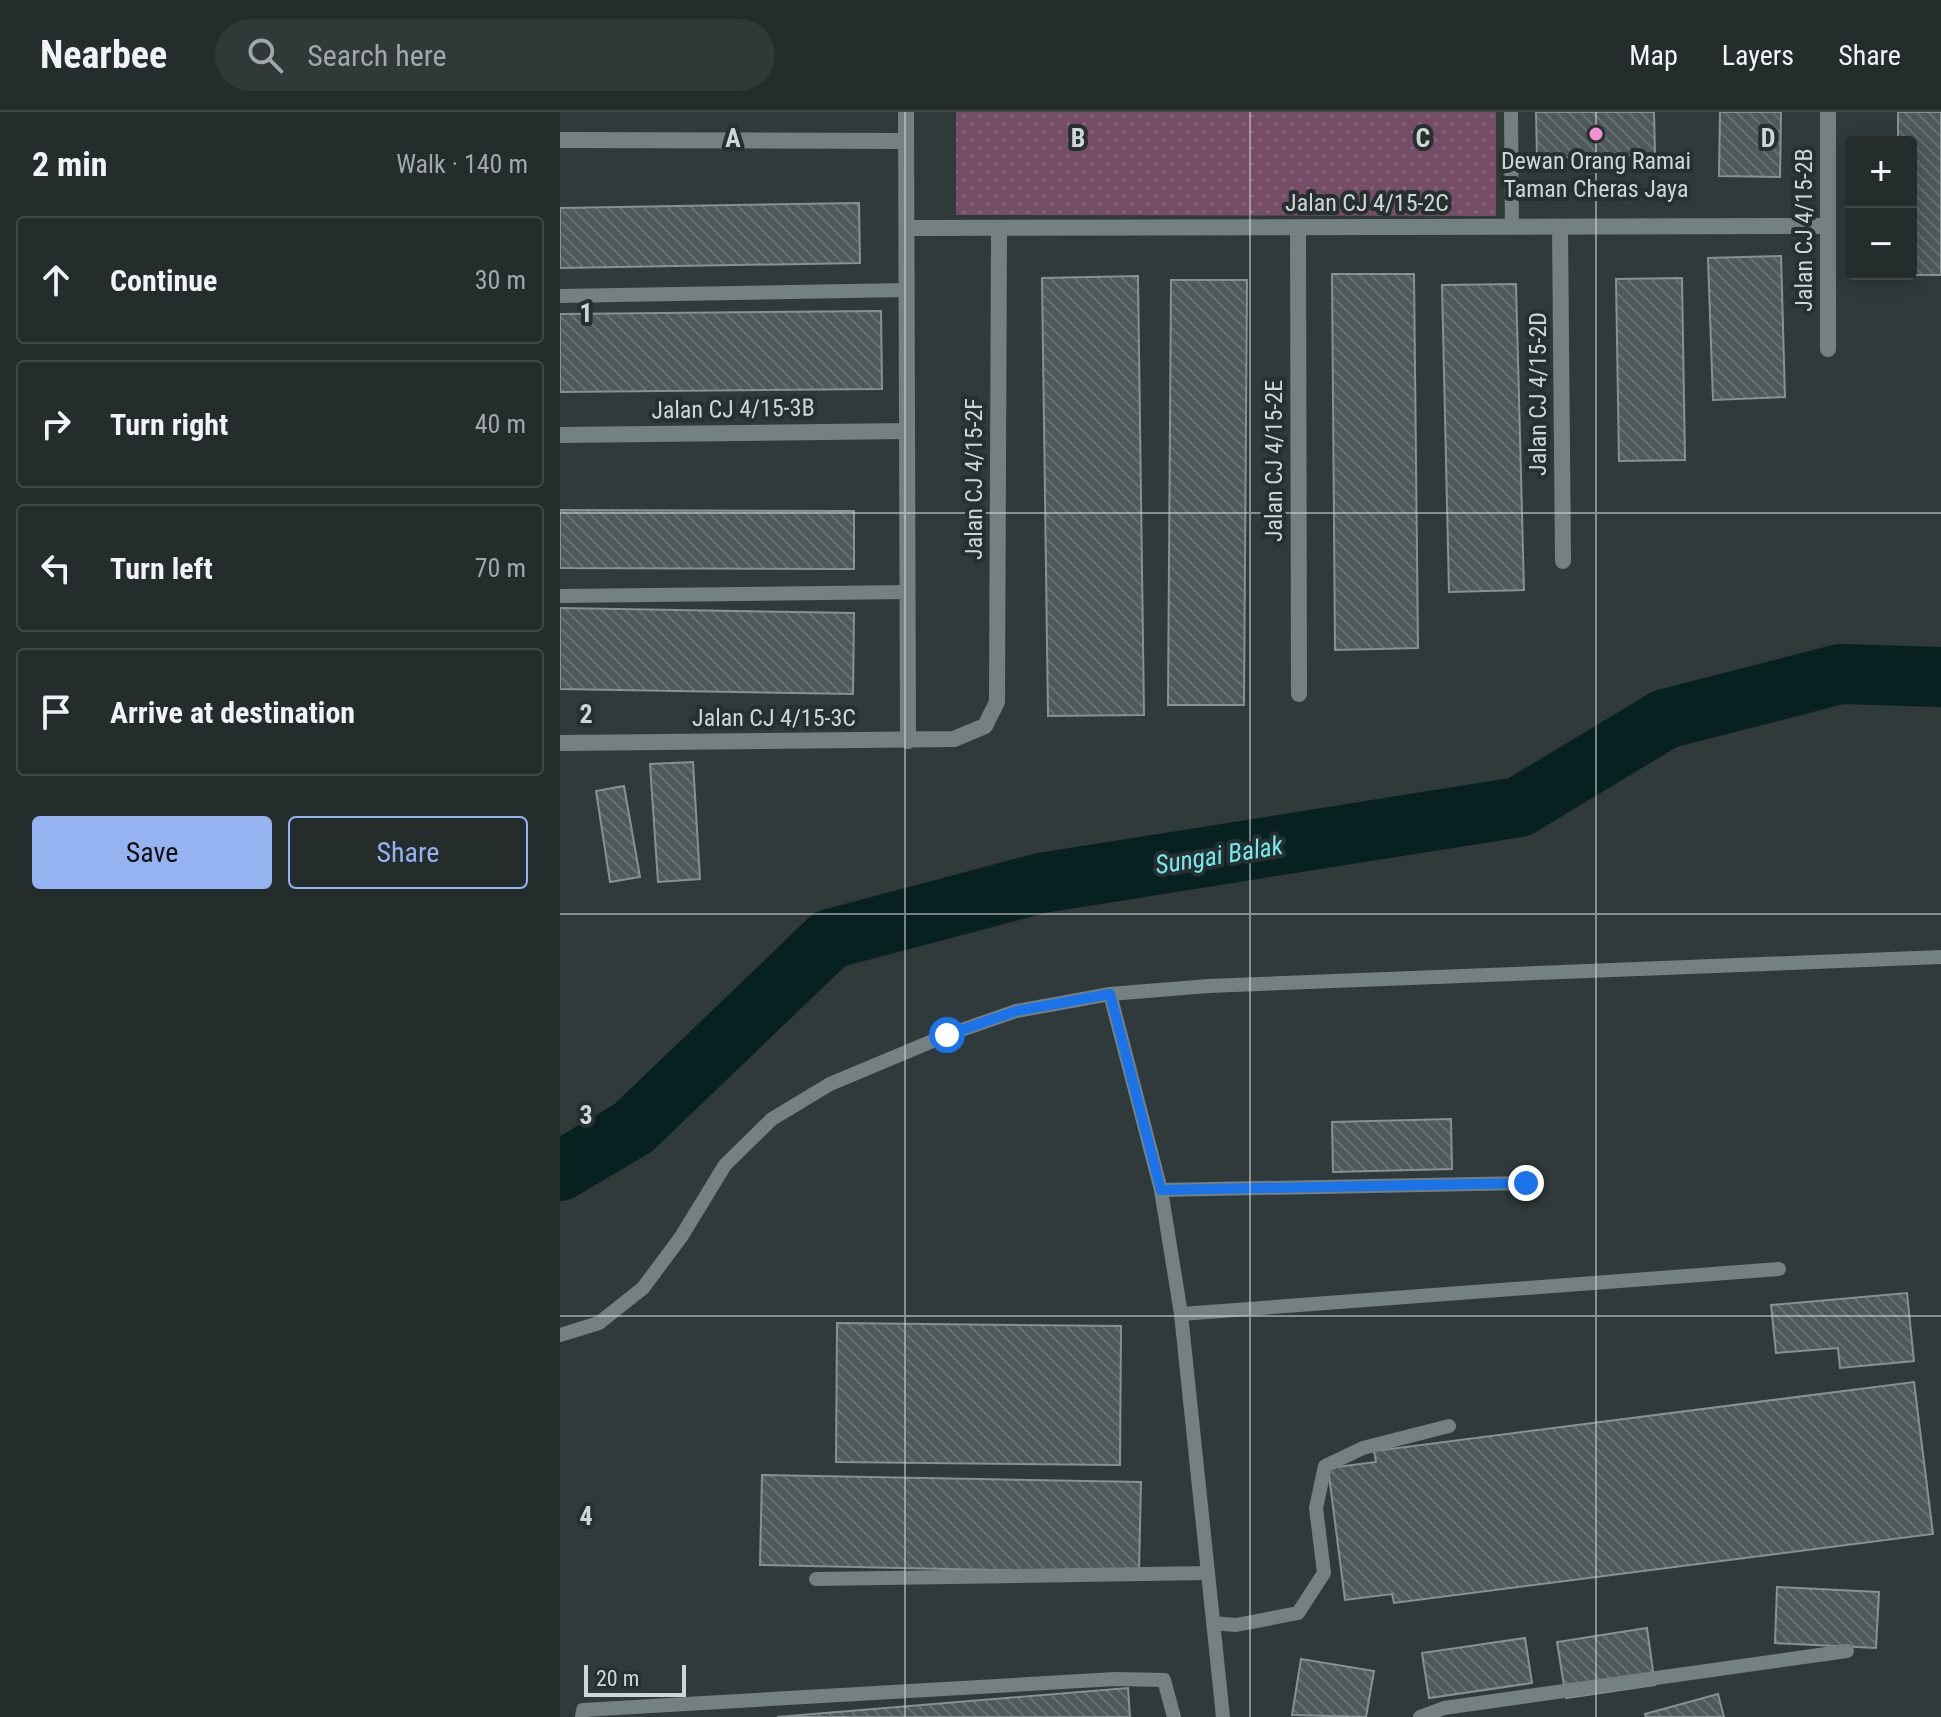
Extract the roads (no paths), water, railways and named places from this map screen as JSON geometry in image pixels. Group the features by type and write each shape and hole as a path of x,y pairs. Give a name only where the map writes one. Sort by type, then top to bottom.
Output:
{"street":[{"path":"906,112 908,741"},
{"name":"Jalan CJ 4/15-2B","path":"1828,112 1828,349"},
{"path":"560,140 906,141"},
{"name":"Jalan CJ 4/15-2C","path":"907,228 1828,226"},
{"name":"Jalan CJ 4/15-2D","path":"1560,227 1563,561"},
{"name":"Jalan CJ 4/15-2F","path":"985,726 997,702 999,228"},
{"name":"Jalan CJ 4/15-2E","path":"1298,228 1299,694"},
{"name":"Jalan CJ 4/15-3B","path":"560,435 907,431"},
{"name":"Jalan CJ 4/15-3C","path":"560,743 908,741 954,739 985,726"}],"lane":[{"path":"1511,112 1512,227"},
{"path":"560,296 907,290"},
{"path":"560,596 908,592"},
{"path":"560,1335 599,1323 643,1288 681,1237 725,1165 772,1119 830,1084 947,1035 1016,1011 1110,994 1208,986 1941,957"},
{"path":"1110,994 1161,1190 1181,1314 1223,1717"},
{"path":"1161,1190 1526,1183"},
{"path":"1181,1314 1779,1269"},
{"path":"1213,1623 1236,1625 1298,1613 1324,1573 1316,1508 1325,1466 1363,1448 1449,1426"},
{"path":"816,1579 1208,1573"},
{"path":"1420,1717 1444,1708 1847,1651"},
{"path":"582,1717 583,1710 1115,1679 1164,1680 1174,1717"}],"waterway":[{"name":"Sungai Balak","path":"560,1171 633,1128 830,939 1041,883 1519,807 1665,719 1840,674 1941,677"}],"place":[{"name":"Dewan Orang Ramai Taman Cheras Jaya","path":"1596,134"}]}
